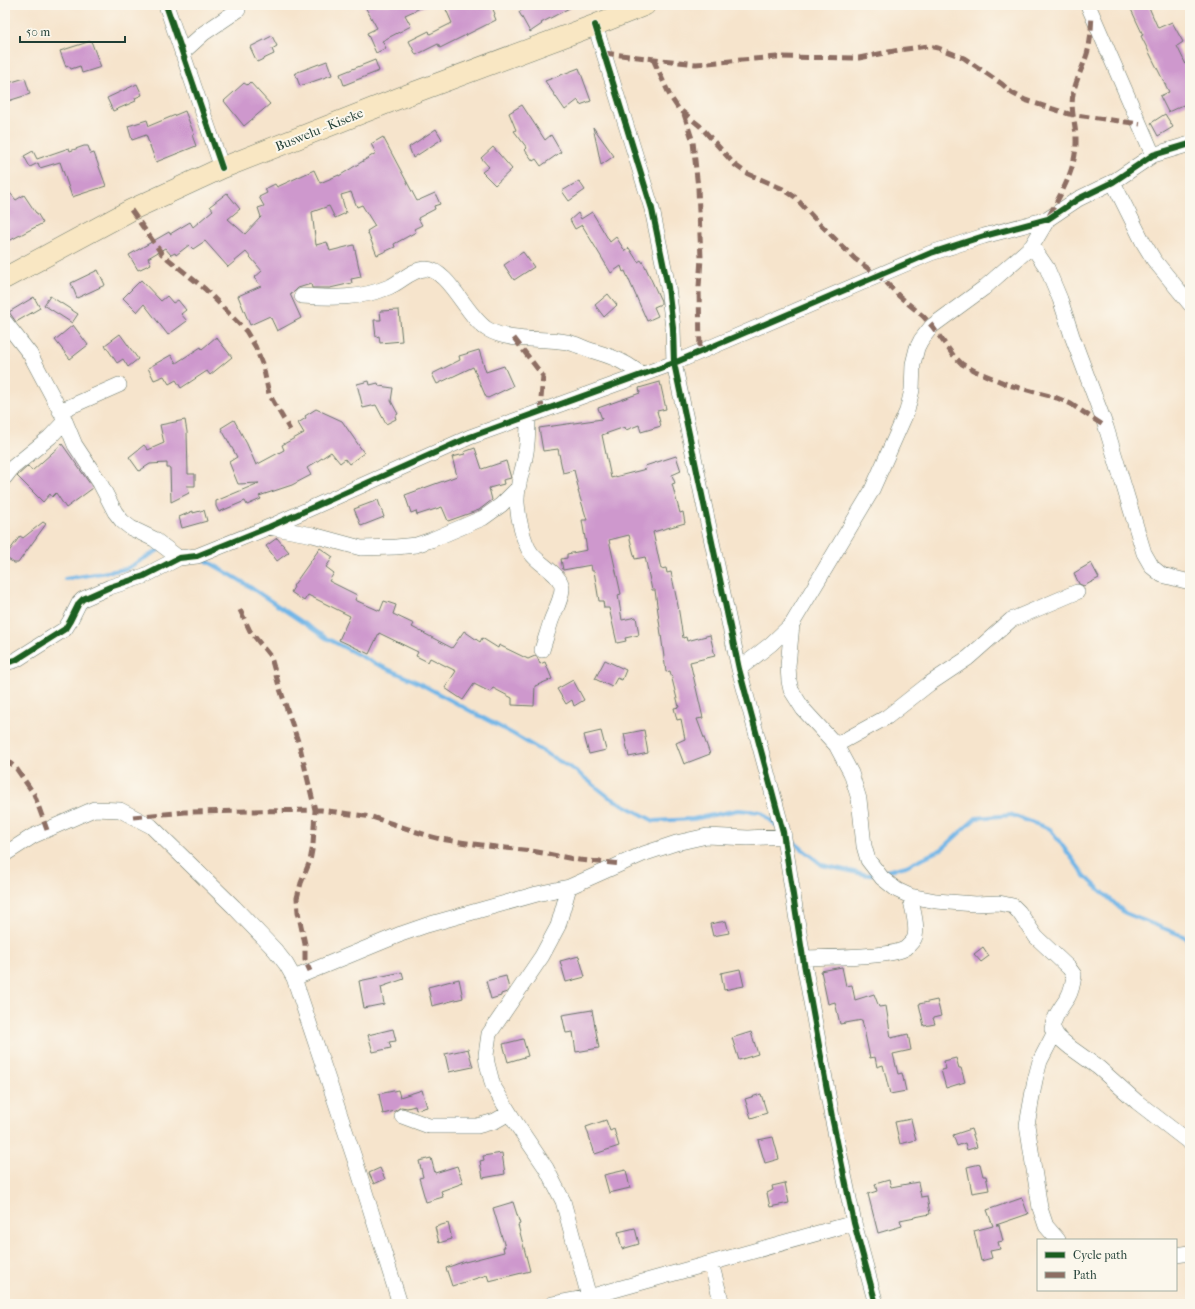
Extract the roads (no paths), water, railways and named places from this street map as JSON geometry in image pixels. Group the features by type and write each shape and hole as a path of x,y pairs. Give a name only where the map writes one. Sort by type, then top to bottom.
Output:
{"main road":[{"name":"Buswelu - Kiseke","path":"5,278 131,210 222,168 402,97 645,5"}],"street":[{"path":"166,5 222,168"},
{"path":"1088,5 1153,155"},
{"path":"182,53 204,33 238,10"},
{"path":"595,25 652,209 668,287 673,328 674,363 739,669 784,839 803,958 832,1117 854,1223 876,1304"},
{"path":"5,663 16,660 65,629 79,603 83,599 110,587 144,576 179,558 197,556 269,527 470,437 674,363 931,254 984,236 1048,220 1078,199 1113,182 1153,155 1190,144"},
{"path":"1113,182 1142,242 1154,260 1190,304"},
{"path":"739,669 772,644 792,624 871,492 907,411 912,390 913,364 917,348 921,340 932,326 984,288 1032,246 1048,220"},
{"path":"1032,246 1047,268 1060,299 1106,428 1144,553 1152,567 1162,575 1190,582"},
{"path":"302,296 324,298 358,295 388,288 417,271 426,269 431,270 437,272 444,278 474,318 486,329 514,338 568,342 623,362 642,374"},
{"path":"5,322 30,354 63,416 75,445 100,483 115,512 130,528 154,539 179,558"},
{"path":"5,477 12,468 50,437 63,416 119,385"},
{"path":"528,416 527,444 518,488 517,503 526,546 538,562 556,575 562,588 560,600 542,650"},
{"path":"269,527 361,548 416,545 432,540 483,518 501,505 518,488"},
{"path":"836,745 887,717 929,684 968,658 1011,620 1077,592"},
{"path":"792,624 788,666 791,690 803,709 836,745 851,773 856,787 862,815 864,846 868,860 882,878 898,890 910,896 936,901 975,904 999,902 1016,908 1036,937 1069,968 1074,975 1073,985 1053,1021 1052,1029 1059,1038 1071,1048 1098,1068 1137,1102 1190,1143"},
{"path":"5,854 33,836 94,809 120,810 151,826 234,907 275,950 286,964 294,978 355,1160 400,1304"},
{"path":"294,978 401,934 427,925 569,886 643,854 676,843 707,836 784,839"},
{"path":"569,886 558,926 542,956 489,1034 486,1055 489,1074 493,1086 509,1113 546,1168 563,1201 589,1297"},
{"path":"803,958 873,956 906,949 914,938 915,921 910,896"},
{"path":"1055,1032 1040,1061 1027,1125 1040,1208 1046,1226 1057,1239"},
{"path":"402,1116 429,1126 477,1126 495,1121 509,1113"},
{"path":"552,1304 589,1297 854,1223"},
{"path":"1177,1255 1190,1253"},
{"path":"711,1263 722,1304"}],"waterway":[{"path":"65,579 126,569 162,548"},
{"path":"202,558 241,581 326,638 372,662 417,682 513,734 576,771 609,797 654,821 693,819 738,810 761,812 777,826"},
{"path":"882,872 906,866 942,849 976,818 1012,815 1050,829 1085,876 1125,913 1183,936 1190,941"},
{"path":"789,838 822,865 868,875 875,873"}]}
